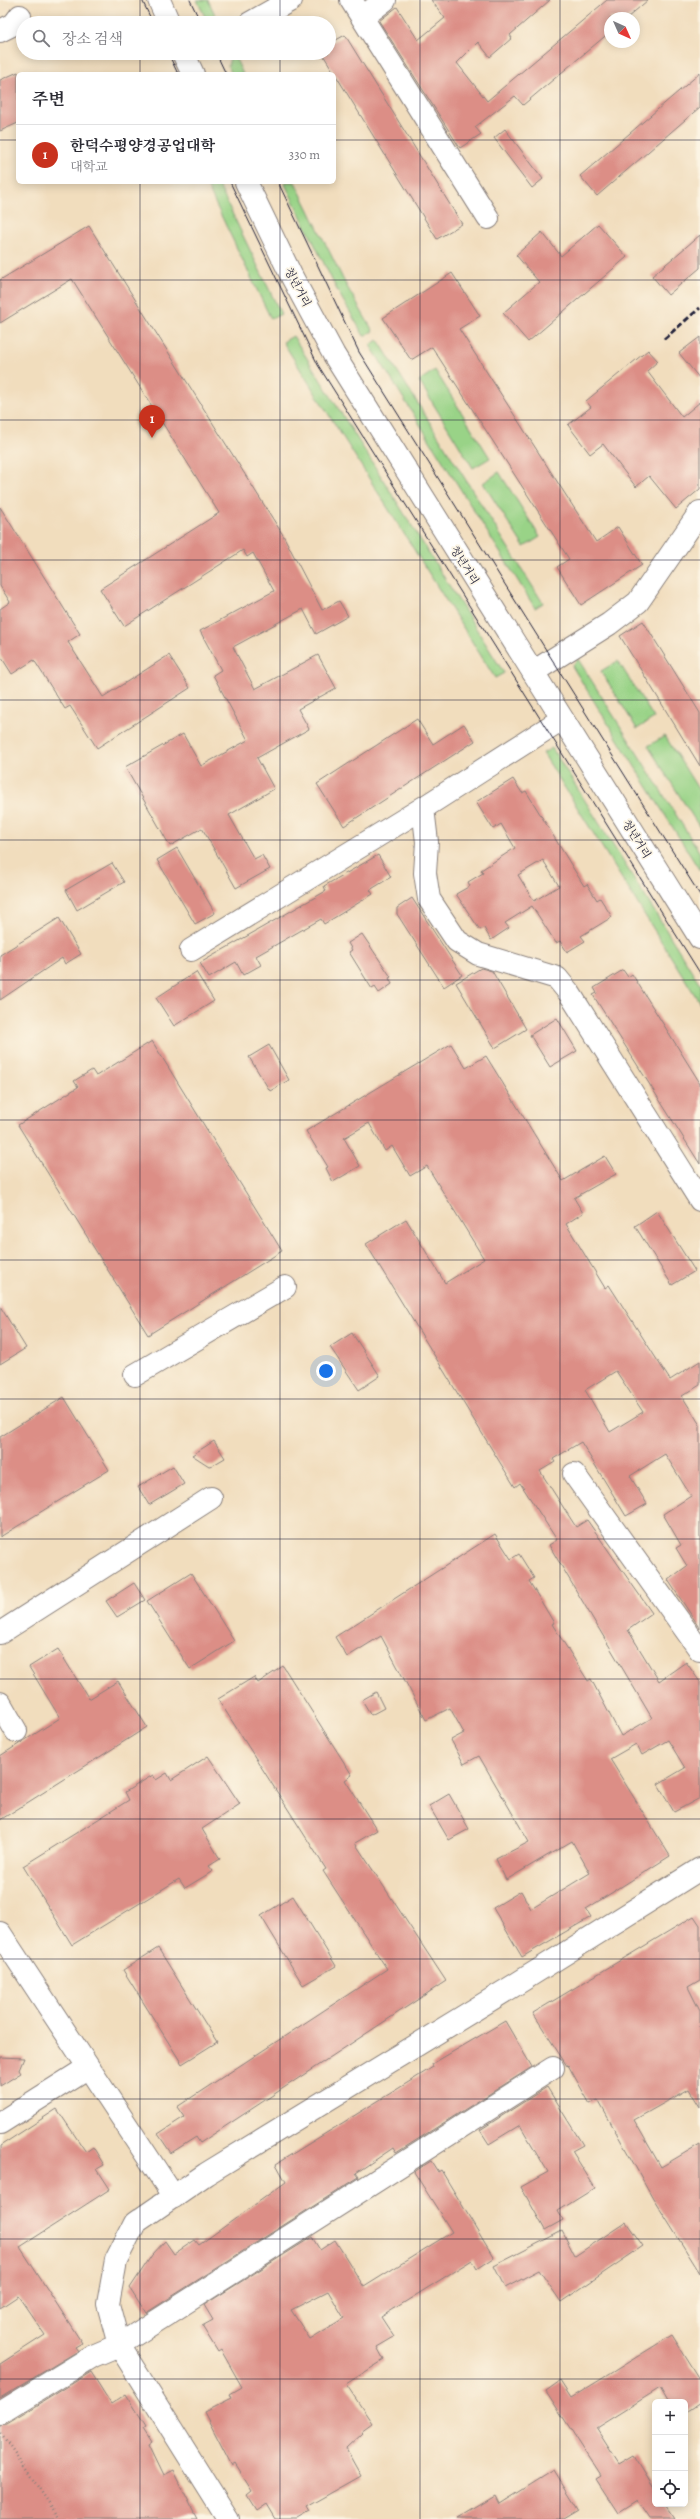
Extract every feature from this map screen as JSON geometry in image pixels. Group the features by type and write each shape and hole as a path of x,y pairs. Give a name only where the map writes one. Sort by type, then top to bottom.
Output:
{"street":[{"path":"159,0 166,16"},
{"path":"262,16 291,0"},
{"path":"350,0 363,17 488,218"},
{"path":"363,17 385,0"},
{"path":"0,31 14,24 16,21"},
{"name":"청년거리","path":"247,184 292,277 334,356 700,938"},
{"path":"532,672 609,624 638,602 700,512"},
{"path":"191,950 423,808 562,719"},
{"path":"423,808 427,842 424,872 429,899 457,941 478,954 557,978 570,994 700,1200"},
{"path":"135,1375 285,1287"},
{"path":"574,1474 700,1650"},
{"path":"0,1633 211,1498"},
{"path":"0,1703 16,1731"},
{"path":"228,2519 119,2345 108,2304 116,2260 135,2223 206,2174 510,1988 700,1869"},
{"path":"0,1933 87,2068 174,2197"},
{"path":"0,2123 87,2068"},
{"path":"0,2413 93,2356 119,2345 553,2068"}],"path":[{"path":"0,2431 60,2519"}],"green space":[{"path":"197,0 208,0 216,16 205,16"},
{"path":"229,60 236,60 242,72 231,72 228,66"},
{"path":"206,184 218,184 281,314 271,319"},
{"path":"285,184 296,184 346,285 373,331 364,336 337,290"},
{"path":"293,336 504,673 495,678 283,342"},
{"path":"378,340 543,603 535,608 370,345"},
{"path":"435,370 490,458 473,468 419,381"},
{"path":"499,472 540,537 524,547 483,483"},
{"path":"578,659 700,853 700,871 572,666"},
{"path":"618,661 654,718 637,729 601,671"},
{"path":"665,736 700,792 700,828 648,746"},
{"path":"552,748 700,984 700,1003 543,753"}],"building":[{"path":"431,0 550,0 510,35 512,38 490,57 478,42 457,63 487,101 607,0 648,0 634,12 604,12 604,37 523,105 515,96 475,127 481,134 460,148 379,21 397,7 418,40 445,18"},
{"path":"345,35 462,224 437,239 336,76 336,72 334,72 326,60 336,60 336,40"},
{"path":"16,73 16,124 0,131 0,80"},
{"path":"700,73 700,107 597,196 580,176"},
{"path":"505,129 543,179 532,188 494,138"},
{"path":"598,224 627,257 528,342 503,313 539,282 516,255 542,232 561,256"},
{"path":"89,226 283,535 322,610 339,601 348,616 316,634 303,609 233,647 255,689 318,655 336,688 298,709 309,729 257,758 274,789 229,815 254,859 262,855 270,869 236,888 202,828 170,846 125,767 183,734 201,766 248,740 213,675 221,670 200,631 274,591 253,553 247,557 243,550 124,626 100,589 219,513 72,279 0,323 0,280"},
{"path":"700,235 700,268 668,295 652,276"},
{"path":"452,273 480,316 459,329 596,542 618,527 642,565 581,605 557,567 569,559 432,347 411,360 383,318"},
{"path":"700,337 700,379 679,353"},
{"path":"648,350 658,361 647,371 682,417 700,402 700,489 676,509 649,476 636,487 603,444 590,454 568,425 591,407 586,401"},
{"path":"0,507 80,634 68,642 103,697 169,655 190,688 97,748 70,706 65,709 34,660 12,674 0,655 0,609 10,602 0,586"},
{"path":"643,621 700,713 700,766 620,636"},
{"path":"417,719 433,744 464,724 475,741 344,826 317,784"},
{"path":"513,779 522,793 526,791 584,886 587,884 597,900 600,898 612,917 581,936 585,941 567,952 560,941 556,943 532,906 505,923 509,928 491,940 484,928 480,930 456,894 470,886 468,882 483,873 481,870 515,848 501,824 493,829 476,802","holes":["543,860 559,886 534,901 518,875"]},
{"path":"177,848 215,913 195,924 157,860"},
{"path":"378,855 391,877 370,890 373,894 324,924 321,919 256,956 261,965 243,975 236,962 209,978 200,963 326,891 324,886"},
{"path":"112,863 124,882 77,910 66,890"},
{"path":"412,898 462,975 444,987 397,914 397,908"},
{"path":"59,918 81,954 65,964 62,958 0,1000 0,955"},
{"path":"362,934 391,977 389,978 392,984 379,993 375,987 372,989 349,952 352,950 348,943"},
{"path":"481,968 492,971 526,1029 495,1048 456,983"},
{"path":"623,970 628,977 632,974 700,1083 700,1164 593,995 597,993 594,988"},
{"path":"196,972 214,1001 174,1026 156,998"},
{"path":"557,1018 577,1051 550,1067 530,1035"},
{"path":"152,1041 282,1251 148,1335 18,1125 78,1087 74,1081 92,1070 96,1076"},
{"path":"451,1044 466,1068 486,1056 563,1181 605,1156 616,1174 574,1198 583,1213 566,1224 605,1288 609,1285 670,1380 700,1361 700,1385 682,1396 700,1425 700,1628 668,1580 687,1566 676,1548 681,1545 663,1514 691,1496 665,1454 630,1476 647,1504 626,1516 581,1442 553,1459 555,1462 540,1471 576,1527 587,1520 652,1613 628,1630 659,1681 686,1662 700,1682 700,1798 674,1812 658,1784 685,1768 668,1740 642,1755 636,1744 610,1759 670,1856 586,1909 591,1917 522,1957 493,1908 521,1891 531,1909 590,1873 572,1841 506,1880 496,1859 529,1842 479,1756 464,1764 451,1740 464,1733 450,1708 426,1720 381,1636 347,1657 335,1637 495,1534 511,1559 519,1554 534,1578 529,1581 554,1623 552,1624 588,1681 591,1679 621,1736 652,1718 549,1545 557,1540 520,1483 515,1487 366,1244 406,1219 445,1283 484,1259 427,1166 410,1176 392,1146 385,1151 369,1123 344,1138 360,1166 333,1182 326,1168 328,1167 306,1131","holes":["616,1371 643,1412 610,1432 585,1390"]},
{"path":"269,1045 289,1080 270,1091 249,1057"},
{"path":"657,1211 695,1271 672,1285 635,1226"},
{"path":"0,1306 26,1348 0,1364"},
{"path":"352,1333 380,1376 359,1390 330,1347"},
{"path":"64,1397 109,1470 0,1537 0,1437"},
{"path":"214,1441 225,1458 209,1466 192,1455"},
{"path":"173,1466 184,1484 149,1505 138,1487"},
{"path":"191,1573 234,1641 190,1669 147,1601"},
{"path":"134,1583 145,1600 117,1617 106,1601"},
{"path":"58,1649 89,1699 118,1681 147,1727 0,1820 0,1756 60,1718 29,1667"},
{"path":"283,1666 352,1775 345,1780 377,1830 355,1843 446,1981 200,2143 196,2137 171,2153 158,2134 184,2117 177,2107 387,1969 323,1871 326,1869 218,1699 254,1677 258,1683"},
{"path":"376,1692 384,1708 371,1715 362,1700"},
{"path":"208,1756 240,1804 202,1829 220,1859 209,1866 213,1871 185,1888 179,1879 72,1945 23,1866 129,1800 125,1792 153,1775 156,1780 167,1773 171,1780"},
{"path":"449,1794 469,1829 449,1840 429,1806"},
{"path":"293,1896 336,1966 303,1985 261,1916"},
{"path":"694,1916 700,1925 700,1980 688,1987 700,2011 700,2107 689,2089 634,2120 661,2167 700,2144 700,2273 653,2198 598,2100 590,2104 568,2065 567,2066 533,2013"},
{"path":"158,1948 217,2042 182,2064 123,1970"},
{"path":"505,2021 532,2067 396,2153 393,2148 356,2173 359,2177 146,2313 130,2288 152,2255 165,2241 174,2254 195,2240 199,2245 286,2182 276,2164 433,2067 432,2064"},
{"path":"0,2057 24,2058 19,2070 21,2073 0,2086"},
{"path":"547,2087 583,2145 572,2151 595,2188 558,2211 563,2220 545,2230 521,2187 548,2172 520,2125 489,2144 480,2130"},
{"path":"57,2109 86,2152 93,2147 104,2165 97,2169 110,2189 20,2247 82,2343 75,2347 78,2351 0,2398 0,2364 45,2335 18,2296 0,2308 0,2146"},
{"path":"431,2161 438,2172 441,2170 494,2258 477,2269 472,2260 381,2317 394,2337 377,2347 384,2360 346,2384 372,2423 361,2431 363,2433 346,2449 361,2476 306,2507 309,2512 297,2519 276,2519 267,2504 257,2511 247,2495 252,2491 235,2464 232,2466 204,2412 232,2398 230,2394 242,2387 221,2350 218,2352 202,2326 213,2320 204,2305 312,2237 320,2250 335,2240 364,2287 452,2232 414,2172","holes":["328,2291 344,2318 310,2339 291,2310"]},
{"path":"626,2222 643,2246 561,2302 539,2270 505,2288 494,2266 562,2231 575,2256"},
{"path":"672,2335 700,2380 700,2403 688,2411 688,2399 666,2399 660,2388 596,2428 619,2464 634,2455 652,2484 652,2507 666,2507 674,2519 649,2519 637,2501 618,2513 596,2479 601,2476 546,2391 560,2381 571,2398"},
{"path":"91,2372 111,2404 126,2394 146,2426 143,2428 152,2442 148,2445 163,2476 173,2471 197,2519 0,2519 0,2425 7,2424"},
{"path":"554,2470 579,2510 564,2519 458,2519 496,2496 500,2504"}],"tram line":[{"path":"142,0 150,16"},
{"path":"190,0 198,16"},
{"path":"171,60 177,72"},
{"path":"219,60 225,72"},
{"path":"231,184 318,365 700,973"},
{"path":"279,184 359,352 700,895"}],"railway":[{"path":"664,339 700,308"}],"place":[{"name":"한덕수평양경공업대학","path":"152,438"}]}
